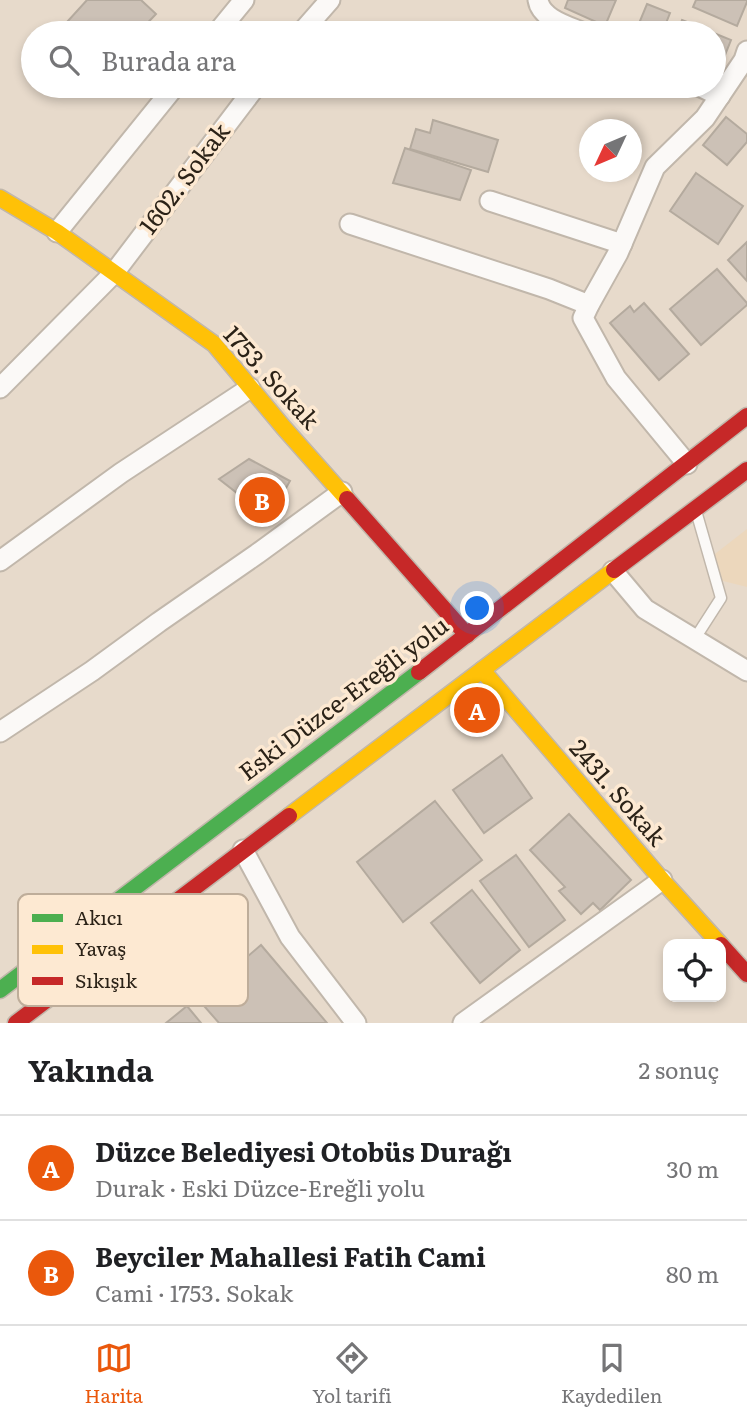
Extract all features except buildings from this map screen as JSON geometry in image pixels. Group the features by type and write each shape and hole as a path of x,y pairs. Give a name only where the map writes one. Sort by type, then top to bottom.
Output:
{"main road":[{"name":"1753. Sokak","path":"0,198 57,232 214,344 467,635"},
{"name":"Eski Düzce-Ereğli yolu","path":"126,894 467,635 747,416"},
{"path":"185,894 747,470"},
{"name":"2431. Sokak","path":"482,670 715,939"},
{"name":"2431. Sokak","path":"726,951 747,974"},
{"name":"Eski Düzce-Ereğli yolu","path":"0,990 18,976"},
{"path":"16,1023 38,1006"}],"street":[{"path":"227,21 244,0"},
{"path":"312,21 330,0"},
{"path":"538,0 539,6 558,21"},
{"path":"726,87 747,51"},
{"path":"57,232 165,98"},
{"name":"1602. Sokak","path":"0,388 114,272 248,98"},
{"path":"687,464 616,378 583,318 622,244 655,167 705,118 719,98"},
{"path":"490,201 622,244"},
{"path":"350,224 549,289 589,305"},
{"path":"0,561 121,473 250,388"},
{"path":"0,732 92,671 342,492"},
{"path":"614,570 645,609 747,671"},
{"path":"243,850 290,937 356,1023"},
{"path":"463,1023 662,880"}],"lane":[{"path":"694,640 721,598 696,508"}],"shaded area":[{"path":"747,529 747,587 719,580 706,561"}],"traffic: fast":[{"path":"126,894 419,672"},
{"path":"0,990 18,976"}],"traffic: slow":[{"path":"0,198 57,232 214,344 347,499"},
{"path":"289,816 614,570"},
{"path":"482,670 715,939"}],"traffic: jam":[{"path":"419,672 747,416"},
{"path":"614,570 747,470"},
{"path":"347,499 467,635"},
{"path":"186,894 289,816"},
{"path":"726,951 747,974"},
{"path":"16,1023 38,1006"}],"place":[{"name":"Beyciler Mahallesi Fatih Cami","path":"262,500"},
{"name":"Düzce Belediyesi Otobüs Durağı","path":"477,710"}]}
